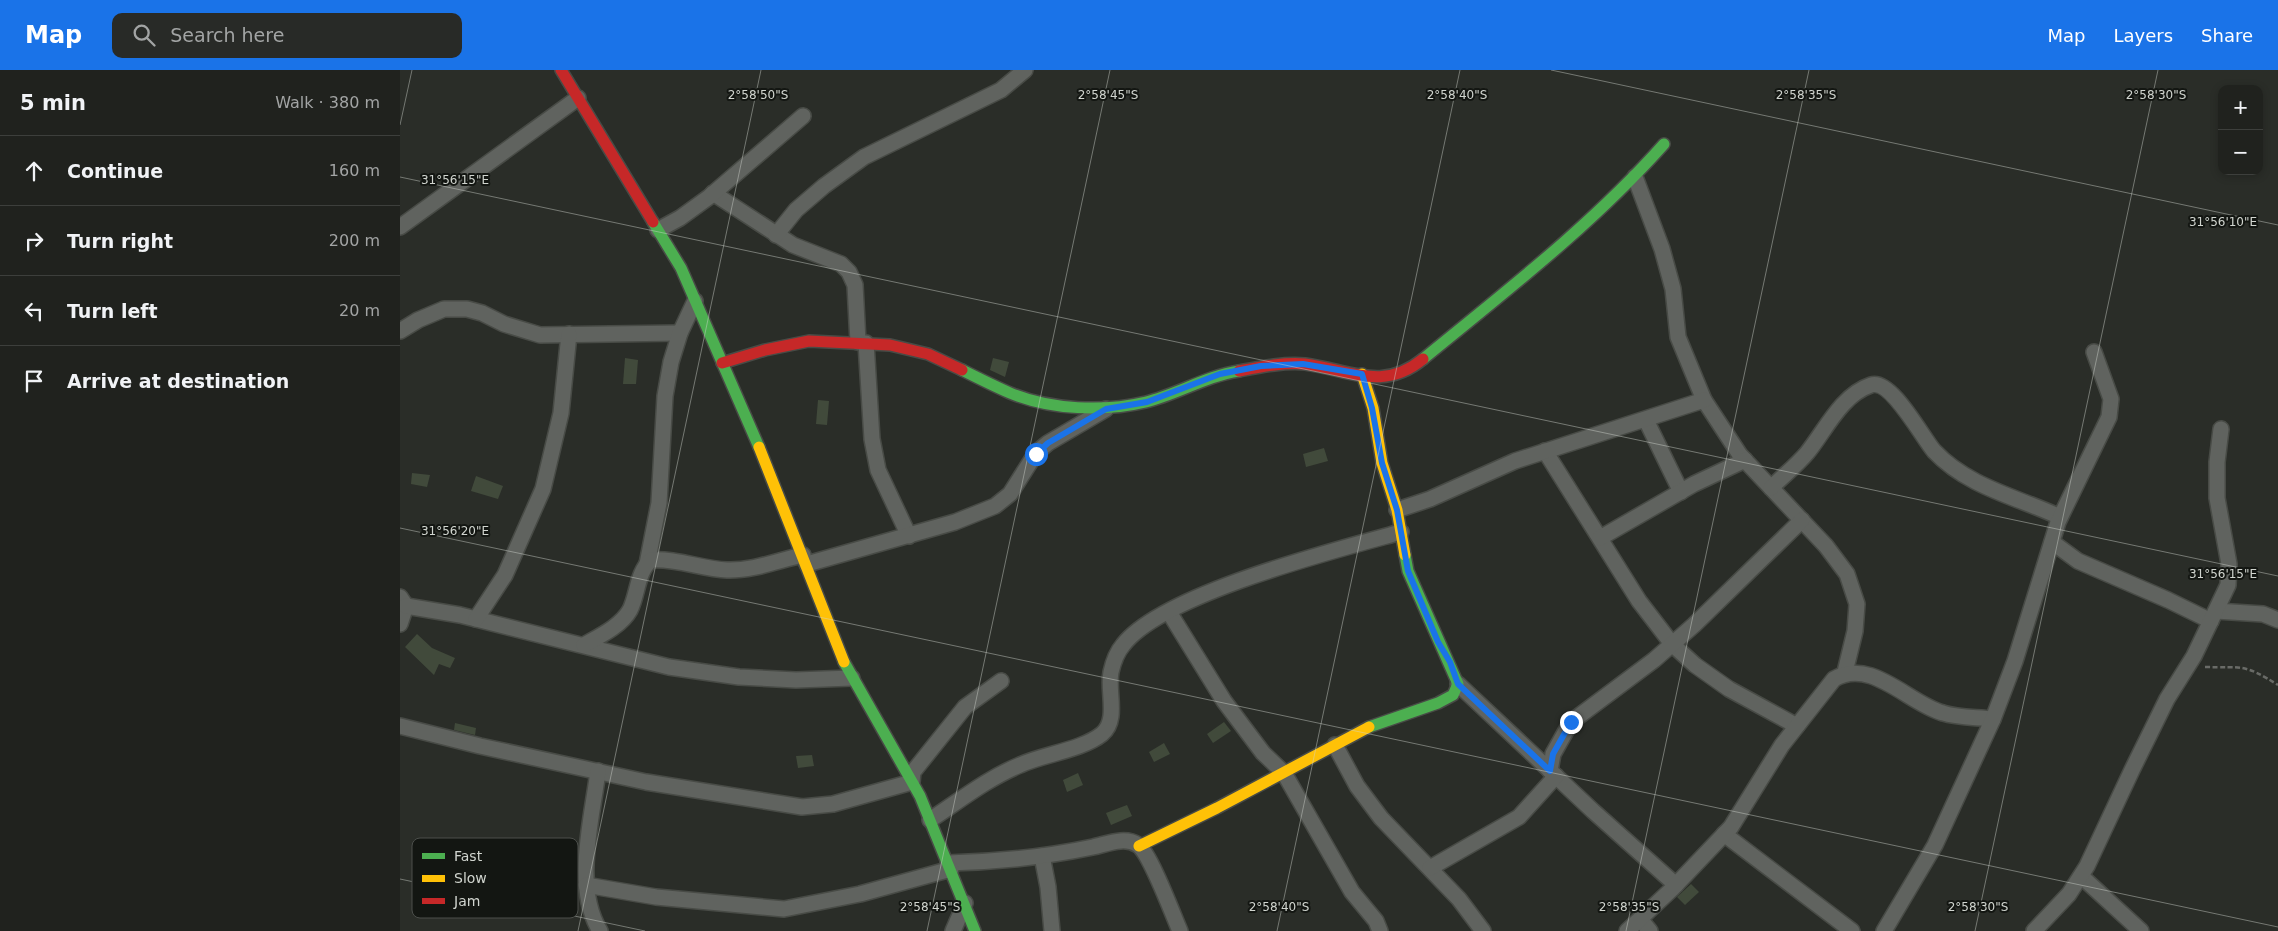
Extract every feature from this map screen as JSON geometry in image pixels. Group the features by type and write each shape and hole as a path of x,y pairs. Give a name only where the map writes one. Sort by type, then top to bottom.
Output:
{"street":[{"path":"561,70 680,268 805,559 852,678 912,782 965,902 975,931"},
{"path":"776,235 803,204 864,157 1001,90 1025,70"},
{"path":"400,226 578,98"},
{"path":"658,230 680,218 713,193 803,116"},
{"path":"722,363 765,350 809,341 890,345 928,354 1012,394 1051,404 1106,409 1147,402 1220,374 1261,366 1303,364 1392,378 1410,370 1569,239 1635,177 1664,144"},
{"path":"1635,177 1662,249 1673,289 1678,337 1704,400 1745,460 1826,546 1847,574 1857,604 1855,631 1845,672"},
{"path":"713,193 776,235 815,256 841,264 849,272 855,285 872,439 878,470 909,536"},
{"path":"647,564 659,503 666,396 671,362 680,333 695,301"},
{"path":"400,331 418,320 444,309 467,309 482,313 504,324 540,335 680,333"},
{"path":"476,619 505,575 543,489 561,413 569,334"},
{"path":"1884,931 1935,845 1993,719 2015,661 2060,517 2110,417 2111,399 2094,352"},
{"path":"1362,374 1372,408 1382,463 1397,510 1408,571 1438,642 1450,662 1458,684 1676,885"},
{"path":"1772,488 1806,454 1853,395 1871,385 1877,384 1888,390 1934,450 1955,471 1977,483 2060,517"},
{"path":"1397,510 1430,499 1515,461 1704,400"},
{"path":"584,645 619,623 629,612 635,598 643,567 651,560 664,560 729,570 754,567 805,559 909,536 955,522 995,506 1014,488 1036,454 1056,438 1106,409"},
{"path":"1646,420 1681,492"},
{"path":"2034,931 2069,894 2081,876 2140,752 2167,700 2187,667 2228,586 2229,571 2217,498 2216,462 2221,429"},
{"path":"1545,451 1639,601 1672,644 1695,665 1729,689 1797,726"},
{"path":"1600,538 1681,492 1745,460"},
{"path":"1430,868 1519,817 1553,773 1553,754 1571,722 1672,644 1802,520"},
{"path":"930,820 999,775 1021,764 1086,742 1102,734 1108,724 1111,711 1110,673 1116,655 1124,644 1145,624 1194,600 1302,560 1401,532"},
{"path":"2052,542 2078,561 2159,596 2214,616 2264,614 2278,620"},
{"path":"400,624 403,601 669,667 739,677 796,680 852,678"},
{"path":"1169,612 1224,701 1263,753 1284,772 1352,892 1376,921 1380,931"},
{"path":"1628,931 1676,885 1724,834 1797,726 1834,679 1845,672 1864,672 1943,713 1993,719"},
{"path":"912,782 912,772 964,707 1000,681"},
{"path":"1139,846 1364,729 1438,703 1453,695 1458,684"},
{"path":"400,726 598,772 802,807 841,802 912,782"},
{"path":"1335,745 1357,786 1381,818 1460,899 1483,931"},
{"path":"598,772 586,884 592,918 600,931"},
{"path":"1724,834 1852,931"},
{"path":"586,884 656,897 784,908 860,894 949,866 1042,856 1115,841 1128,842 1139,846 1147,858 1180,931"},
{"path":"1042,856 1048,887 1052,931"},
{"path":"2081,876 2141,931"},
{"path":"953,931 965,902"},
{"path":"1640,919 1650,931"}],"path":[{"path":"2187,667 2235,665 2250,668 2278,685"}],"building":[{"path":"625,358 638,360 636,384 623,384"},
{"path":"993,358 1009,362 1005,377 990,370"},
{"path":"818,400 829,401 827,425 816,424"},
{"path":"1324,448 1328,461 1306,467 1303,454"},
{"path":"412,473 430,475 427,487 411,484"},
{"path":"476,476 503,486 498,499 471,491"},
{"path":"417,634 432,648 455,658 450,668 439,664 434,675 405,647"},
{"path":"1224,722 1231,731 1213,743 1207,734"},
{"path":"455,723 476,728 475,735 454,730"},
{"path":"1164,743 1170,754 1154,762 1149,752"},
{"path":"812,755 814,766 798,768 796,756"},
{"path":"1078,773 1083,785 1067,792 1063,780"},
{"path":"1127,805 1132,816 1111,825 1106,813"},
{"path":"1691,884 1699,892 1685,905 1677,897"}],"traffic: fast":[{"path":"1423,359 1578,230 1664,144"},
{"path":"653,222 681,268 759,447"},
{"path":"962,370 1026,399 1078,408 1113,407 1146,402 1215,377 1239,371"},
{"path":"1369,727 1438,703 1453,695 1458,684 1408,571 1405,555"},
{"path":"844,662 920,796 975,931"}],"traffic: slow":[{"path":"1362,374 1373,408 1382,463 1397,510 1405,555"},
{"path":"759,447 844,662"},
{"path":"1139,846 1217,808 1369,727"}],"traffic: jam":[{"path":"561,70 653,222"},
{"path":"722,363 765,350 809,341 890,345 928,354 962,370"},
{"path":"1239,371 1272,365 1305,364 1352,374 1380,377 1394,375 1408,369 1423,359"}],"route":[{"path":"1036,454 1048,443 1106,409 1147,402 1220,374 1261,366 1303,364 1362,374 1372,408 1382,463 1397,510 1408,571 1438,642 1450,662 1458,684 1550,771 1553,754 1560,738 1571,722"}]}
